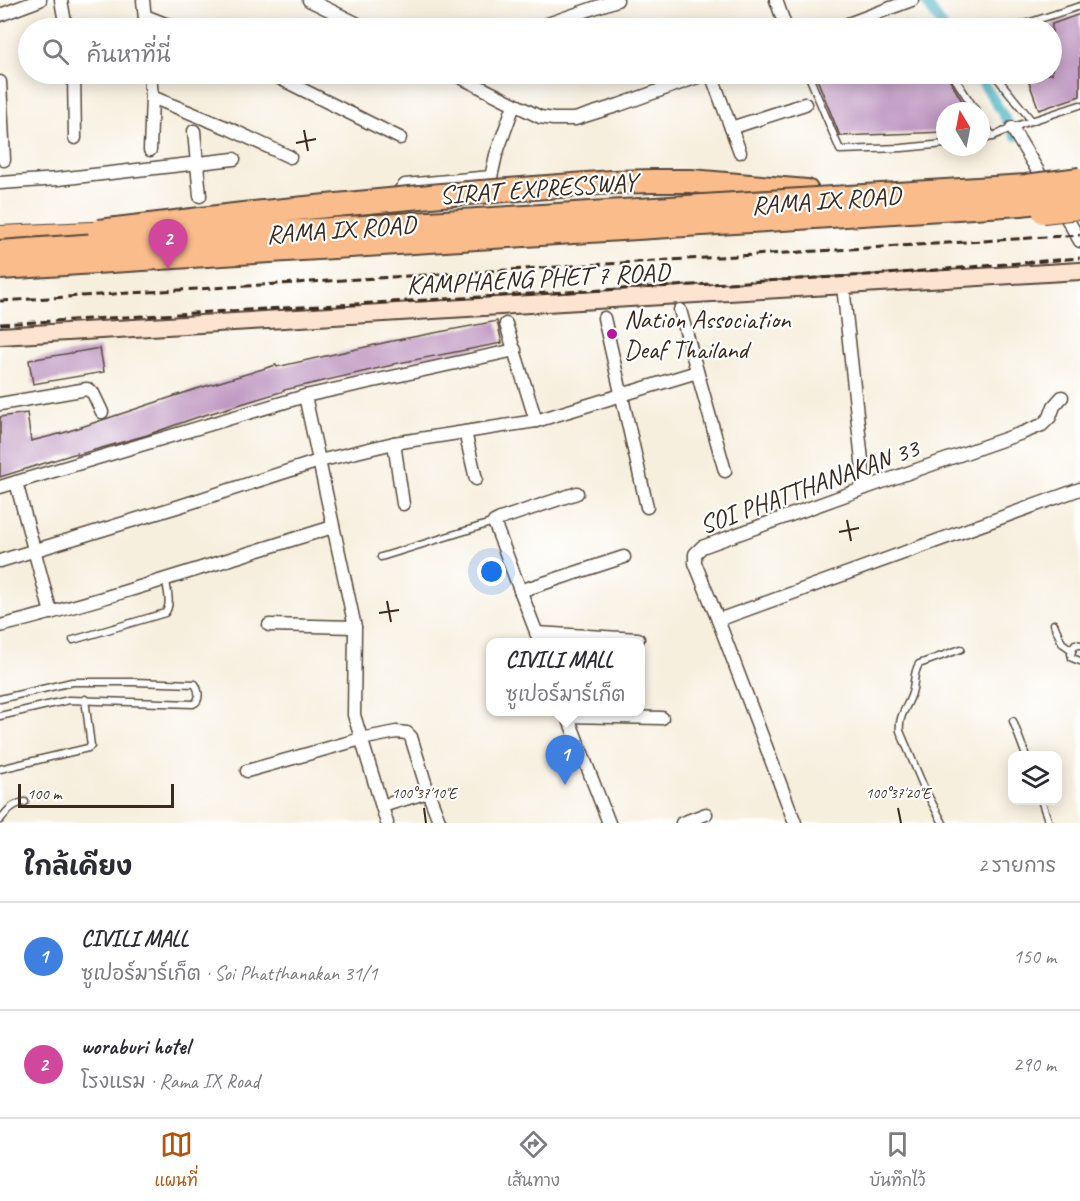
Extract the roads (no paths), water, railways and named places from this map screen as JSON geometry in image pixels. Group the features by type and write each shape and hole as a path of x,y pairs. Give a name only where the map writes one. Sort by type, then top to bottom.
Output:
{"highway":[{"name":"SIRAT EXPRESSWAY","path":"0,250 1026,186 1076,173"},
{"path":"0,250 115,229 243,214 441,195 612,182 692,181 807,191"},
{"name":"SIRAT EXPRESSWAY","path":"0,268 1021,204 1080,205"}],"main road":[{"name":"RAMA IX ROAD","path":"0,236 231,227 1076,173"},
{"name":"RAMA IX ROAD","path":"0,279 1043,213 1080,205"}],"street":[{"path":"0,15 40,0"},
{"path":"61,0 64,18"},
{"path":"143,0 145,18"},
{"path":"565,18 616,0"},
{"path":"776,0 782,18"},
{"path":"314,1 347,18"},
{"path":"867,18 910,1"},
{"path":"0,82 4,160"},
{"path":"74,84 75,138"},
{"path":"150,150 151,84"},
{"path":"291,84 400,138"},
{"path":"473,84 540,117 553,119 575,119 678,84"},
{"path":"715,84 740,152"},
{"path":"152,97 290,157"},
{"path":"731,128 806,104"},
{"path":"375,218 405,185 491,177 496,155 514,105"},
{"path":"1017,126 1080,241"},
{"path":"194,131 200,196"},
{"path":"0,183 58,179 234,159"},
{"name":"KAMPHAENG PHET 7 ROAD","path":"0,336 1080,271"},
{"path":"843,286 865,488"},
{"path":"680,310 725,471"},
{"path":"604,318 647,507"},
{"path":"506,324 536,421"},
{"path":"0,487 305,396 515,350"},
{"path":"0,561 319,461 394,443 536,421 697,372"},
{"path":"0,404 87,389 93,393 102,412"},
{"path":"305,396 355,627 354,715 387,823"},
{"name":"SOI PHATTHANAKAN 33","path":"795,823 695,563 694,554 702,547 1022,434 1042,425 1050,417 1054,406 1062,397"},
{"path":"465,432 476,479"},
{"path":"394,443 403,504"},
{"path":"16,482 51,613"},
{"path":"718,620 1080,489"},
{"path":"538,638 494,522 577,493"},
{"path":"0,626 166,579 333,527"},
{"path":"520,591 624,557"},
{"path":"269,625 355,627"},
{"path":"568,716 609,823"},
{"path":"614,716 662,718"},
{"path":"247,771 361,739 396,732 407,733 411,737 440,823"},
{"path":"382,806 428,792"},
{"path":"682,823 706,814"}],"lane":[{"path":"1043,18 1080,6"},
{"path":"812,84 840,150 936,145"},
{"path":"958,84 970,102"},
{"path":"1002,84 1032,121"},
{"path":"990,137 1080,105"},
{"path":"990,128 996,135"},
{"path":"381,557 494,522"},
{"path":"73,640 165,613 169,604 166,579"},
{"path":"1054,624 1062,643 1072,650"},
{"path":"1080,645 1076,645 1071,654 1071,657 1080,661"},
{"path":"943,823 925,790 899,724 913,691 916,668 919,664 961,649"},
{"path":"0,699 72,682 195,684 198,688 198,699 193,704 85,699 69,700 0,716"},
{"path":"0,769 92,746 85,699"},
{"path":"1013,721 1024,751"},
{"path":"0,820 9,808 17,803 25,802"},
{"path":"1042,805 1049,823"}],"waterway":[{"path":"924,0 937,18"},
{"path":"983,84 1016,136"}],"railway":[{"path":"0,301 1080,235"},
{"path":"0,324 887,274 1080,258"}],"place":[{"name":"woraburi hotel","path":"168,269"},
{"name":"Nation Association Deaf Thailand","path":"612,334"},
{"name":"CIVILI MALL","path":"565,785"}]}
